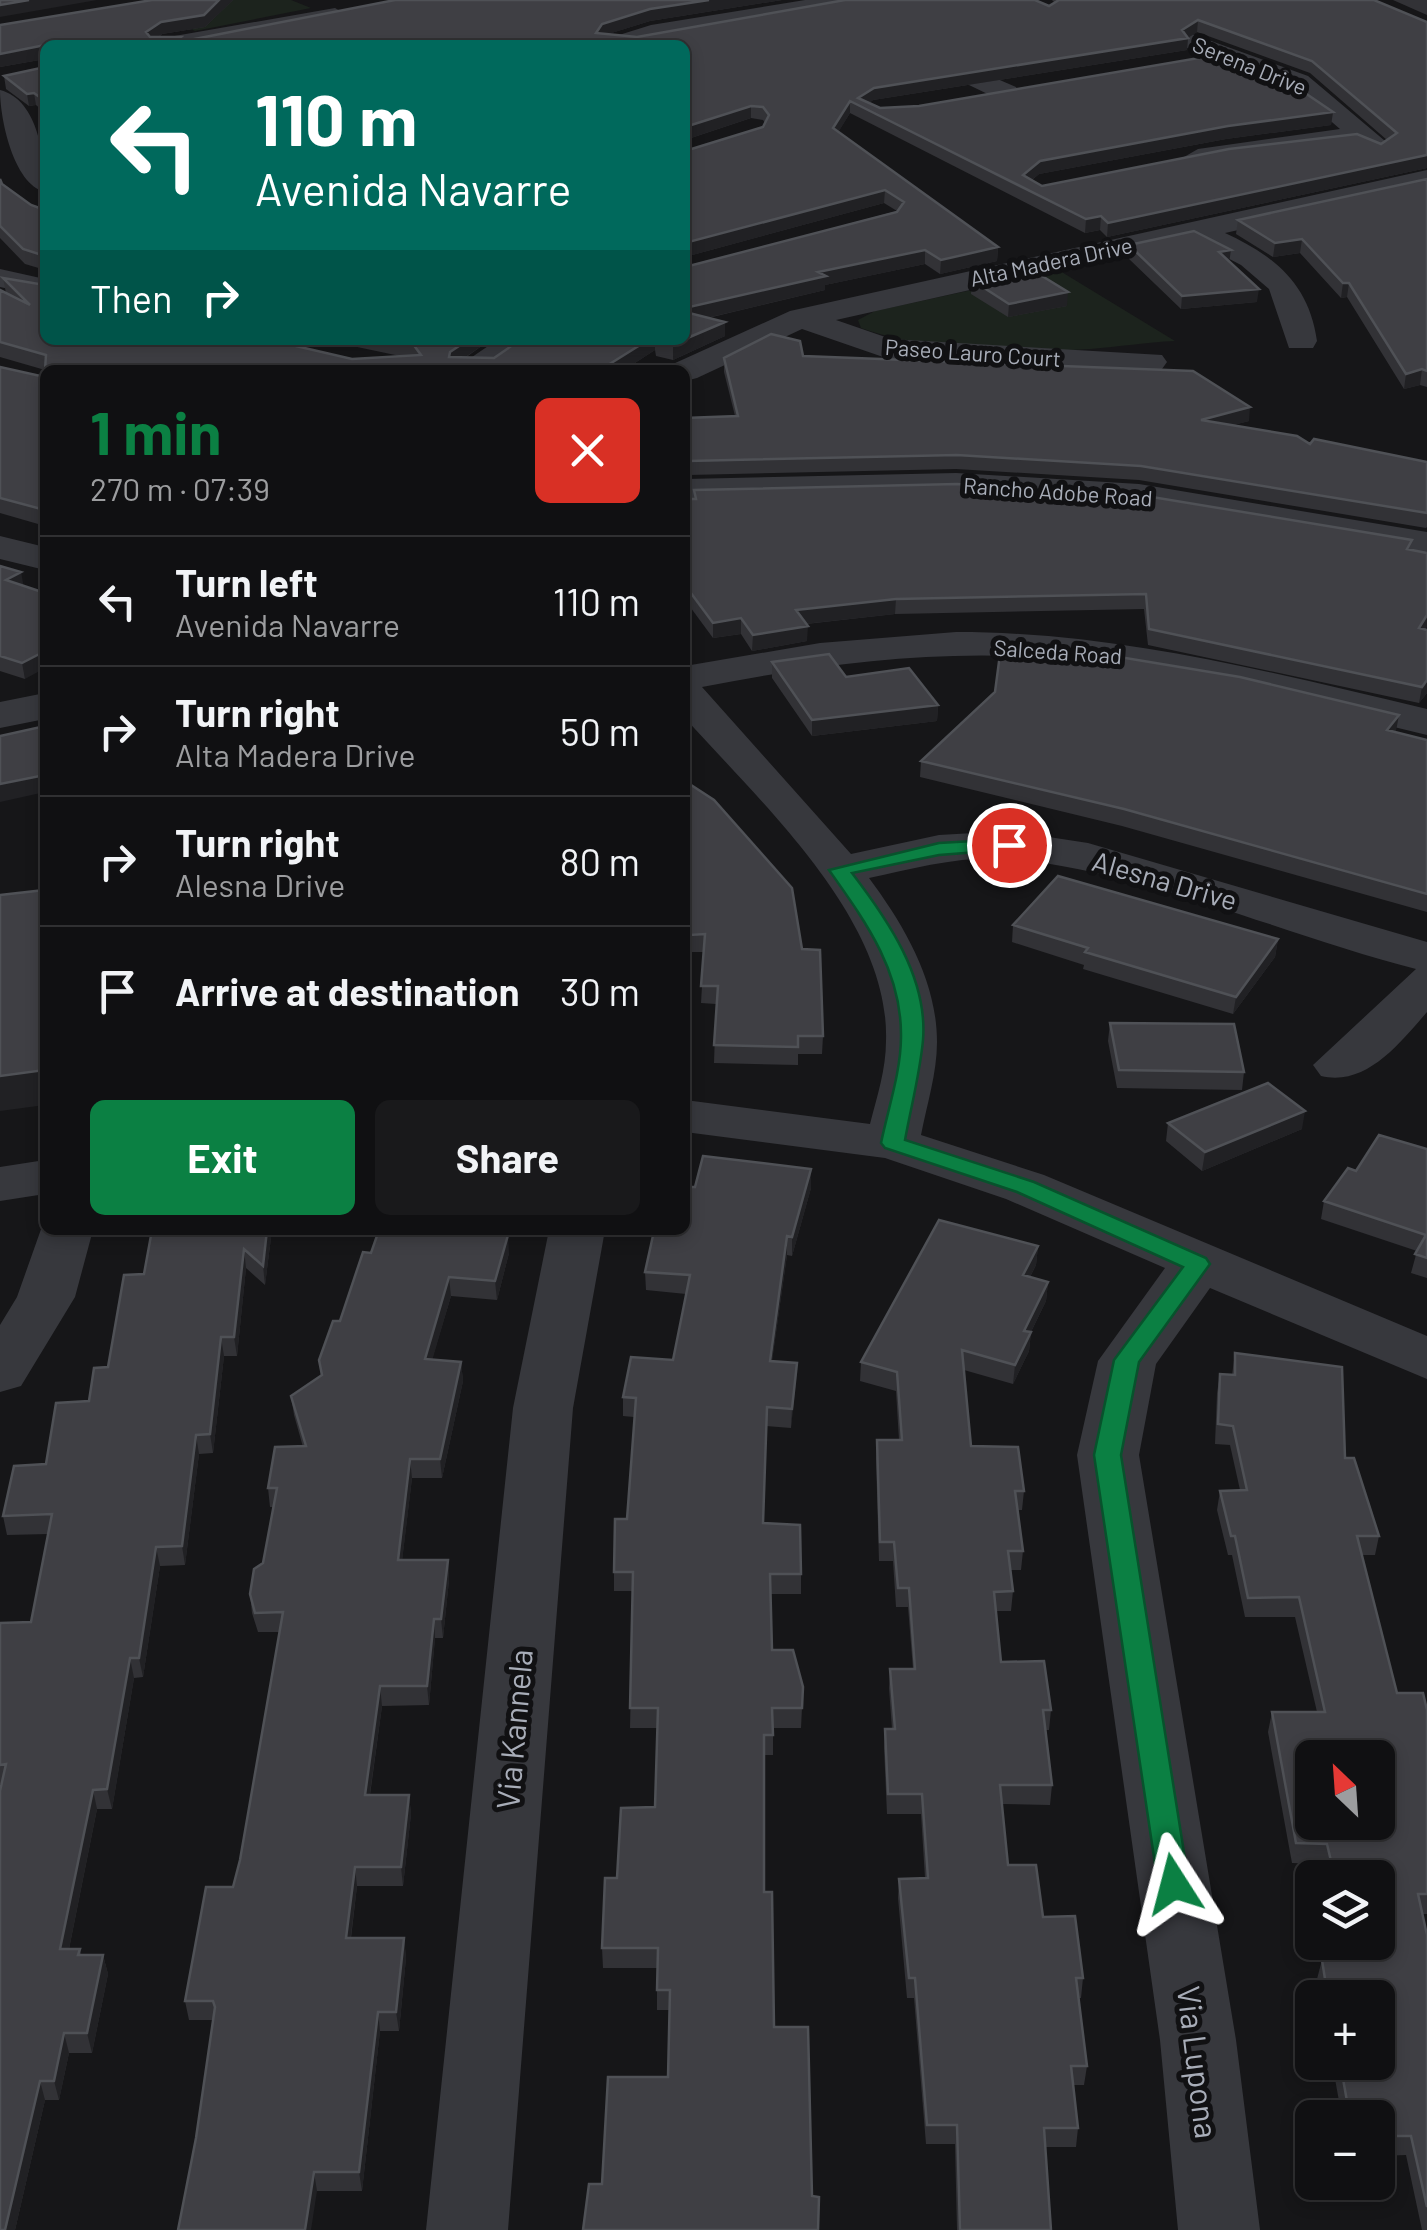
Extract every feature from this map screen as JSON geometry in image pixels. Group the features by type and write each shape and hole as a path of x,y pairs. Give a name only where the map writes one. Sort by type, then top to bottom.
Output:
{"street":[{"path":"627,40 651,32 850,0"},
{"path":"766,13 807,34"},
{"path":"191,40 334,15"},
{"name":"Serena Drive","path":"1166,32 1299,81 1360,134 1427,176"},
{"path":"1172,63 1227,54"},
{"path":"951,67 1016,91 959,101"},
{"path":"5,84 14,114 38,150 40,179"},
{"path":"1171,162 1360,134"},
{"name":"Alta Madera Drive","path":"690,369 801,318 1427,176"},
{"path":"1195,230 1279,278 1300,314 1301,342"},
{"path":"0,278 40,287"},
{"name":"Paseo Lauro Court","path":"801,318 886,348 980,357 1150,362"},
{"path":"478,365 512,345"},
{"name":"Rancho Adobe Road","path":"690,490 920,484 1139,495 1427,543"},
{"path":"0,546 40,558"},
{"name":"Salceda Road","path":"690,677 841,650 942,644 1047,646 1162,660 1427,722"},
{"path":"690,700 869,908 904,976 912,1038 893,1143"},
{"path":"0,715 40,707"},
{"name":"Alesna Drive","path":"839,870 939,849 1009,845 1073,854 1427,957"},
{"path":"1339,1066 1382,1032 1427,981"},
{"path":"690,1117 893,1143 1026,1187 1427,1359"},
{"path":"0,1184 40,1178"},
{"path":"0,1372 46,1296 64,1235"},
{"name":"Via Kannela","path":"467,2230 543,1408 576,1235"},
{"name":"Via Lupona","path":"1198,1264 1127,1360 1108,1455 1198,2040 1220,2230"}],"shaded area":[{"path":"200,0 291,0 311,8 195,31 150,9"},
{"path":"1060,271 1175,341 1062,350 974,349 888,336 861,328 858,320 875,311"}],"building":[{"path":"0,0 29,0 0,5"},
{"path":"152,0 219,0 204,15 161,22 146,32 150,37 181,37 178,40 40,40 40,46 0,54 0,25"},
{"path":"395,0 709,0 650,9 602,24 596,33 637,37 845,0 1035,0 1049,6 1059,0 1374,0 1427,22 1427,155 1108,223 1101,216 1086,219 850,101 833,128 998,247 941,260 925,250 818,272 826,276 690,307 690,266 897,212 904,202 885,190 690,242 690,149 763,127 769,115 763,107 751,106 690,125 690,40 189,40","holes":["1198,20 1312,61 1397,133 1381,144 1357,134 1229,149 1042,186 1023,175 1040,161 1228,126 1333,112 1268,68 1222,54 919,106 880,108 858,98 874,88 1188,38 1182,30"]},
{"path":"40,68 40,97 27,94 4,76"},
{"path":"0,179 40,208 40,254 23,249 0,226"},
{"path":"1427,179 1427,371 1406,374 1349,283 1343,283 1302,239 1275,243 1238,220"},
{"path":"1194,231 1231,250 1219,252 1259,289 1182,296 1129,245"},
{"path":"1029,268 1068,292 1009,304 972,280"},
{"path":"3,278 40,284 40,345 292,345 352,359 421,355 414,345 460,345 449,357 494,358 513,345 640,345 608,365 45,365 46,355 0,342 0,290 30,305"},
{"path":"690,313 725,322 690,337"},
{"path":"771,334 800,341 803,356 1193,371 1250,407 1201,420 1297,436 1310,444 1314,439 1427,462 1427,513 1141,466 957,455 690,461 690,418 738,416 724,358"},
{"path":"0,367 40,376 40,509 0,498"},
{"path":"957,484 1140,495 1412,540 1407,549 1427,553 1427,615 1419,628 1427,630 1427,680 1422,687 1149,629 1146,594 896,599 796,610 808,626 753,635 741,618 713,623 690,592 690,499 696,499 694,490"},
{"path":"0,566 21,572 6,580 40,591 40,654 22,663 0,656"},
{"path":"1053,646 1240,677 1399,715 1387,730 1427,740 1427,894 1124,809 921,761 995,692 1000,654"},
{"path":"829,654 846,677 909,668 938,705 812,720 772,662"},
{"path":"40,727 40,776 0,784 0,736"},
{"path":"690,784 714,800 792,888 802,949 820,950 823,1036 798,1036 798,1047 714,1045 718,986 701,986 705,934 690,935"},
{"path":"1058,876 1278,939 1236,997 1085,952 1088,948 1013,925"},
{"path":"40,891 40,1071 0,1076 0,895"},
{"path":"1110,1023 1234,1024 1244,1072 1119,1070"},
{"path":"1268,1083 1305,1111 1205,1152 1168,1123"},
{"path":"1379,1135 1427,1149 1427,1258 1415,1254 1426,1235 1324,1201 1348,1168 1356,1171"},
{"path":"703,1156 811,1169 792,1237 787,1236 770,1361 797,1363 792,1409 767,1407 763,1523 800,1525 801,1574 770,1574 772,1650 793,1650 803,1687 802,1708 772,1708 773,1735 764,1735 764,1892 772,1892 774,2027 808,2027 812,2196 819,2197 818,2230 583,2230 589,2184 602,2184 608,2077 668,2077 670,1990 657,1990 658,1948 602,1948 605,1878 617,1878 621,1808 655,1807 658,1708 630,1708 633,1572 614,1572 615,1519 627,1519 636,1398 623,1397 631,1357 673,1360 690,1275 645,1272 653,1235 690,1235 690,1187 695,1187"},
{"path":"939,1220 1038,1246 1023,1275 1048,1282 1024,1331 1031,1332 1015,1365 962,1350 971,1446 1018,1447 1024,1491 1015,1491 1023,1551 1008,1551 1013,1591 994,1592 1001,1662 1044,1661 1051,1710 1043,1710 1052,1785 1000,1785 1008,1865 1036,1865 1043,1917 1075,1916 1083,1978 1076,1978 1087,2066 1071,2066 1078,2128 1044,2128 1051,2230 960,2230 957,2125 927,2125 915,1978 909,1978 899,1879 928,1878 922,1794 888,1794 885,1729 895,1729 890,1669 915,1669 909,1588 898,1588 894,1542 880,1542 877,1440 902,1440 897,1372 861,1362"},
{"path":"151,1235 266,1235 263,1266 244,1249 234,1337 221,1337 210,1434 196,1435 182,1546 156,1547 139,1658 130,1658 107,1789 93,1790 60,1949 80,1949 78,1955 103,1955 87,2033 64,2033 54,2081 40,2081 5,2230 0,2230 0,1791 6,1764 0,1765 0,1623 31,1622 52,1514 3,1516 14,1466 46,1464 56,1403 89,1401 94,1368 108,1367 124,1275 144,1274"},
{"path":"377,1235 508,1235 495,1281 449,1277 425,1359 461,1362 440,1459 410,1459 398,1560 448,1560 441,1619 434,1619 427,1686 380,1686 365,1795 409,1795 401,1867 355,1867 346,1938 404,1938 396,2012 378,2012 359,2172 314,2172 305,2230 178,2230 215,2007 213,2001 185,2001 206,1887 233,1887 240,1860 283,1612 255,1613 250,1594 254,1569 263,1563 277,1488 268,1488 275,1447 306,1446 291,1396 322,1375 319,1360 333,1321 340,1321 363,1252 371,1253"},
{"path":"1235,1353 1342,1367 1345,1458 1354,1458 1379,1536 1357,1536 1397,1693 1423,1693 1427,1710 1427,1894 1418,1894 1427,1935 1427,2207 1411,2136 1395,2136 1395,2100 1347,2100 1343,2080 1395,2080 1395,1980 1325,1980 1322,1960 1395,1960 1395,1860 1331,1860 1327,1844 1295,1840 1395,1840 1395,1740 1295,1740 1295,1838 1272,1712 1325,1712 1299,1597 1248,1598 1235,1536 1231,1536 1220,1491 1247,1490 1233,1426 1218,1424 1220,1374 1235,1375"}],"route":[{"path":"1009,845 939,849 839,870 869,908 904,976 912,1038 893,1143 1026,1187 1198,1264 1169,1298 1127,1360 1108,1455 1174,1884"}]}
